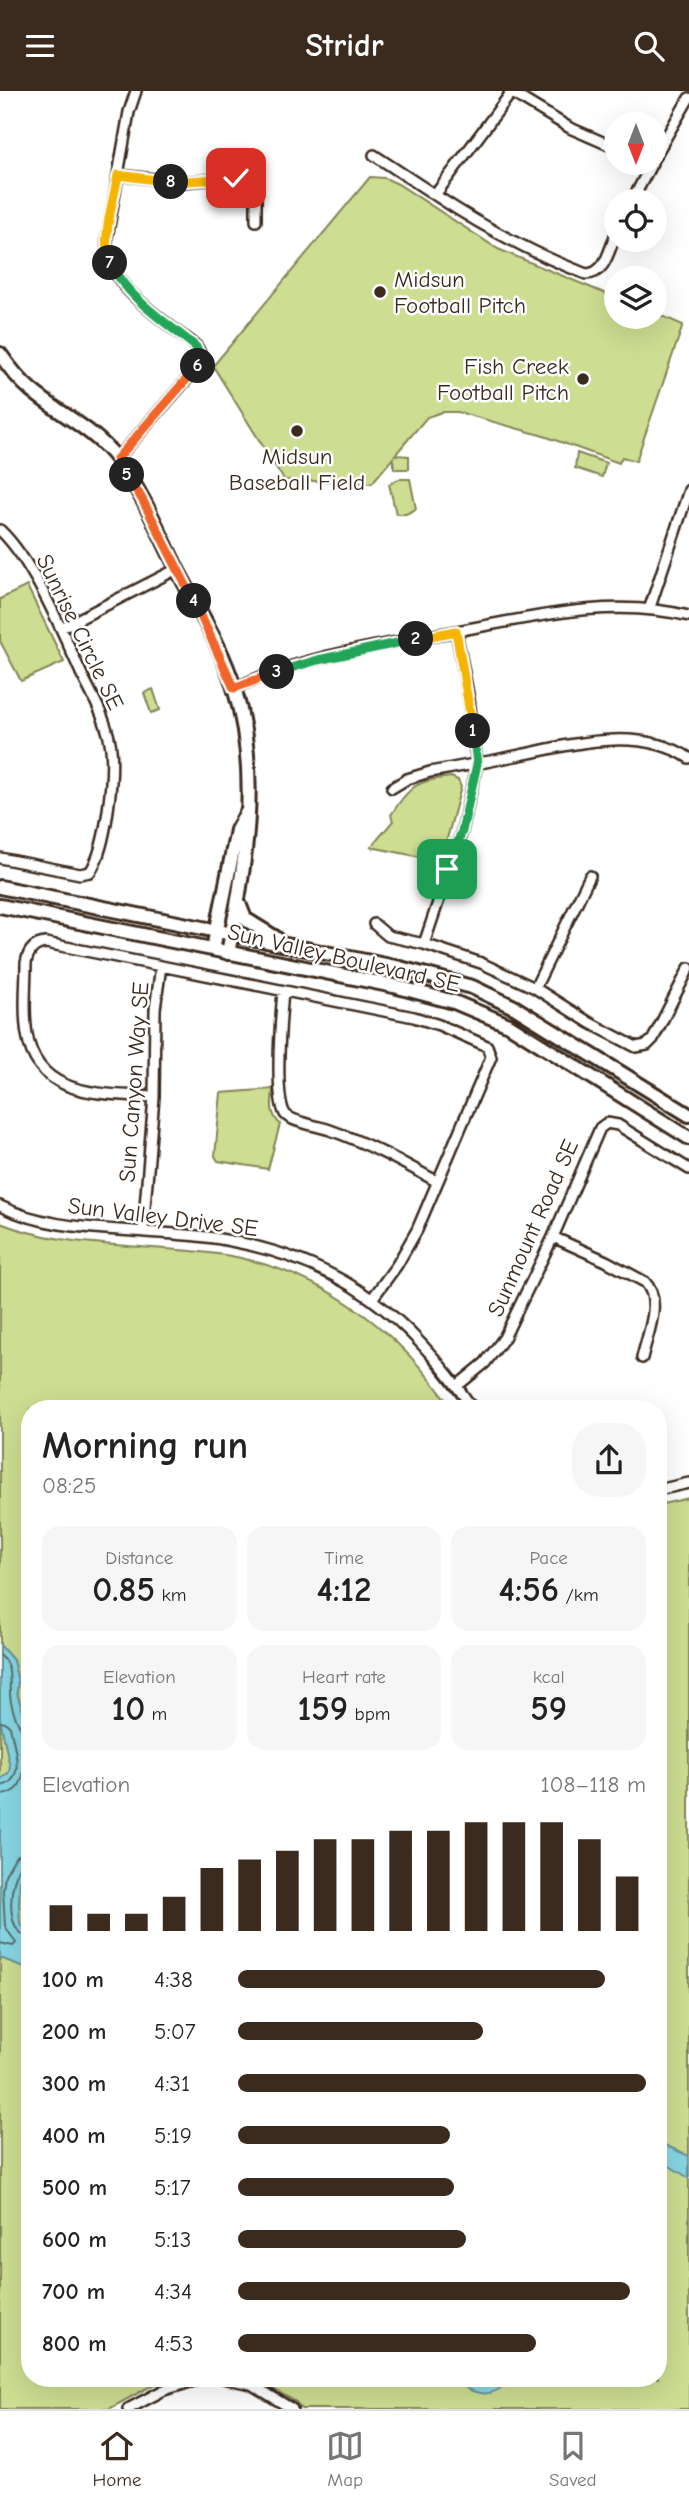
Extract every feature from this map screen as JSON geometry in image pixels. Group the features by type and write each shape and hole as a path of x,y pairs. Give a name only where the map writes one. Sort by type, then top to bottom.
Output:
{"main road":[{"path":"0,353 25,385 94,436 117,459 142,499 234,688 247,757 247,840 228,953"},
{"path":"213,949 237,830 247,811"},
{"name":"Sun Valley Boulevard SE","path":"0,887 400,968 472,987 534,1018 689,1115"},
{"path":"238,901 245,919 285,944"},
{"name":"Sun Valley Boulevard SE","path":"0,906 414,990 481,1012 509,1025 689,1138"}],"street":[{"path":"117,459 197,368 200,360 196,347 125,286 110,262 106,249 129,112 136,91"},
{"path":"435,195 510,92 570,128 604,143"},
{"path":"667,136 689,98"},
{"path":"374,155 478,224 586,274 601,268 608,252"},
{"path":"118,175 163,182 243,177 249,179 256,190 256,221"},
{"path":"650,607 689,490"},
{"name":"Sunrise Circle SE","path":"0,530 23,558 61,628 102,715 110,741 111,779 96,863 90,872 80,874 0,858"},
{"path":"61,628 177,569"},
{"path":"234,688 272,673 318,660 456,631 572,611 650,607 689,616"},
{"path":"424,944 462,831 477,764 469,699 456,631"},
{"path":"392,788 407,779 430,772 585,742 641,742 665,747 689,758"},
{"path":"534,988 590,876"},
{"path":"374,925 388,936 424,944 481,963 534,988 632,1047 647,1045 653,1039 689,968"},
{"path":"154,1097 79,1091 63,1084 44,1070 32,1051 27,1034 26,963 29,952 46,943 161,966"},
{"name":"Sun Canyon Way SE","path":"143,1231 154,1097 154,1033 161,966 414,1017 487,1046 491,1053 490,1061 416,1230 397,1265 372,1299"},
{"path":"283,991 279,1054 284,1113 291,1119 346,1135 382,1151 436,1181"},
{"name":"Sunmount Road SE","path":"457,1385 485,1363 504,1338 603,1125 618,1125 689,1169"},
{"name":"Sun Valley Drive SE","path":"0,1206 47,1223 218,1238 268,1249 323,1271 372,1299 426,1346 467,1400"},
{"path":"553,1237 606,1261 645,1282 649,1287 654,1305 642,1358"},
{"path":"667,1488 689,1483"},
{"path":"128,2409 174,2387"},
{"path":"256,2387 292,2409"}],"green space":[{"path":"370,177 385,178 398,184 498,249 604,293 604,329 667,329 667,318 683,325 636,461 622,457 619,463 544,436 458,412 442,412 427,417 395,455 409,456 409,469 394,469 393,458 372,483 284,480 213,366"},
{"path":"577,453 606,463 602,477 575,468"},
{"path":"399,479 410,479 416,509 406,514 396,514 389,484"},
{"path":"27,586 64,662 21,681 0,641 0,599"},
{"path":"153,689 160,710 151,713 144,693"},
{"path":"451,777 458,780 461,787 441,861 371,847 393,821 391,815 409,791 430,780"},
{"path":"273,1089 273,1112 280,1124 268,1169 218,1161 215,1156 221,1093"},
{"path":"0,1223 35,1234 70,1240 236,1257 301,1278 359,1311 385,1332 409,1355 446,1400 21,1400 21,2387 149,2387 109,2409 0,2409"},
{"path":"689,1498 689,2409 301,2409 296,2402 270,2387 667,2387 667,1503"}],"water":[{"path":"0,1645 13,1660 21,1707 21,1966 0,1958 0,1780 9,1772 10,1767 0,1719"},
{"path":"667,2146 689,2156 689,2178 667,2165"},
{"path":"465,2387 501,2387 490,2393"}],"place":[{"name":"Midsun Football Pitch","path":"380,292"},
{"name":"Fish Creek Football Pitch","path":"583,379"},
{"name":"Midsun Baseball Field","path":"297,431"}],"route":[{"path":"236,178 163,182 118,175 107,238 107,256 125,286 148,309 196,347 200,360 197,368 117,459 156,526 234,688 272,673 318,660 456,631 469,699 477,764 462,831 447,869"}]}
